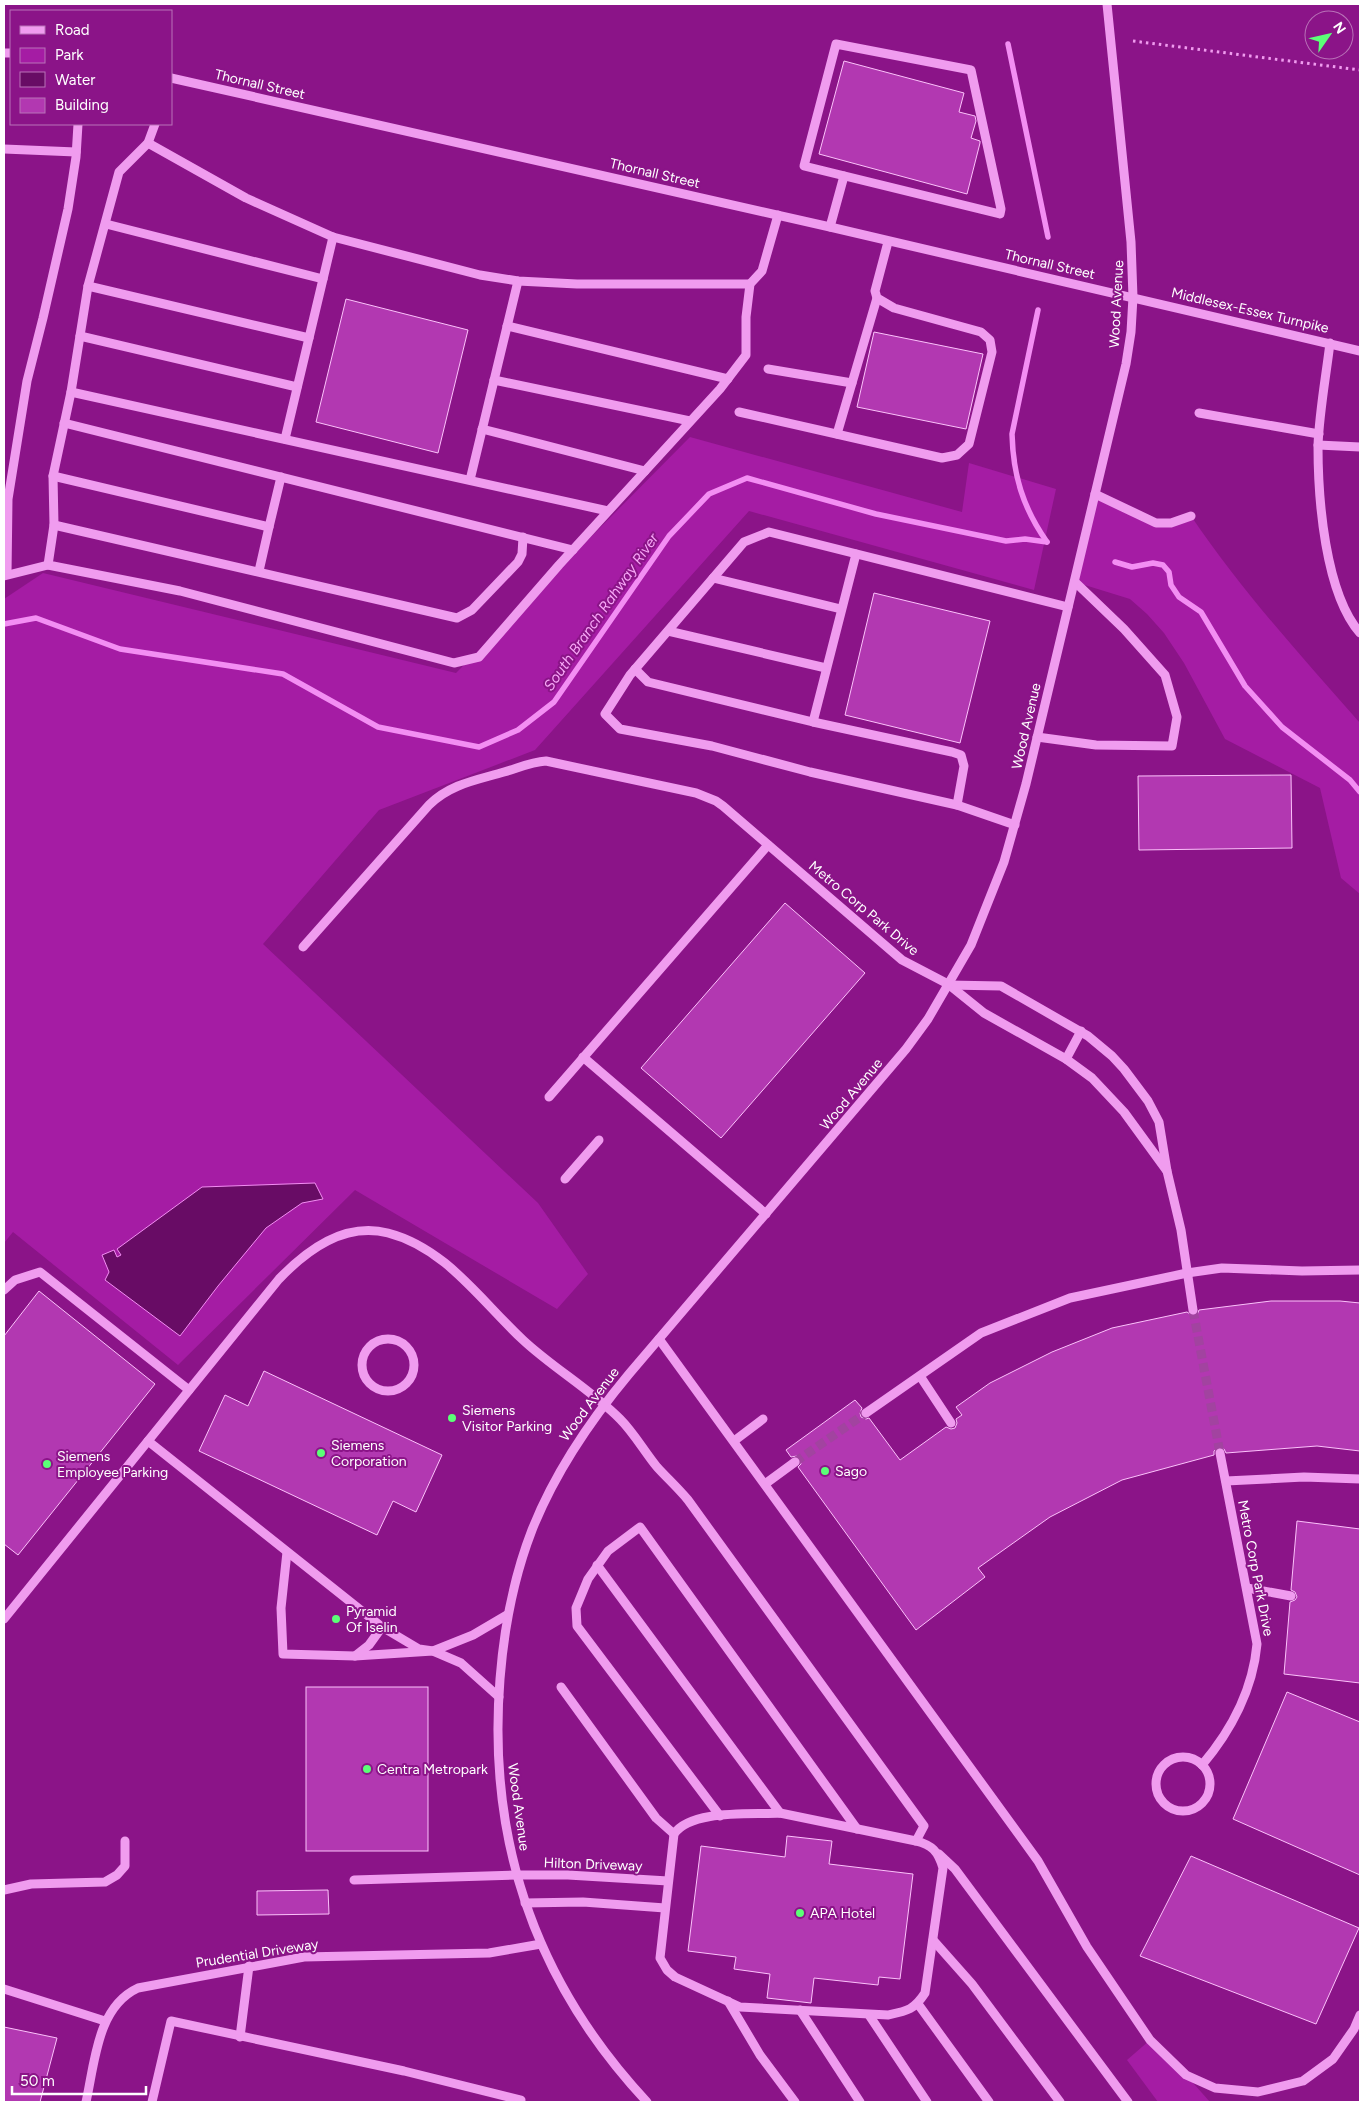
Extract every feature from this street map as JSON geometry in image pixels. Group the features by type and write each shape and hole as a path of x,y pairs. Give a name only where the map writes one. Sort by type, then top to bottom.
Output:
{"street":[{"name":"Wood Avenue","path":"647,2102 616,2067 587,2028 541,1944 525,1903 507,1840 500,1793 498,1697 507,1615 518,1572 540,1511 570,1452 604,1404 659,1338 895,1064 922,1028 971,945 985,913 1015,825 1126,364 1132,297 1131,242 1108,4"},
{"path":"836,44 971,70 1001,210 1000,214 844,176 804,166 836,44"},
{"name":"Thornall Street","path":"172,79 778,215 1132,297"},
{"path":"78,125 68,209 43,318 26,381 8,498 6,575 48,565 180,591 454,663 479,657 728,379 746,355 746,317 750,284 762,271 778,215"},
{"path":"48,565 54,525 53,476 71,392 88,286 119,172 148,143 155,125"},
{"path":"148,143 246,198 334,237 480,275 518,281 577,284 750,284"},
{"path":"4,149 76,152"},
{"path":"830,227 844,176"},
{"path":"106,224 323,279"},
{"path":"285,439 334,237"},
{"path":"837,434 877,298 875,291 888,242"},
{"path":"470,480 518,281"},
{"path":"88,286 309,338"},
{"name":"Middlesex-Essex Turnpike","path":"1132,297 1360,350"},
{"path":"740,412 942,458 957,455 969,444 992,352 990,340 981,332 894,308 877,298"},
{"path":"507,326 728,379"},
{"path":"80,336 297,387"},
{"path":"1330,344 1318,445 1321,514 1335,584 1353,625 1360,633"},
{"path":"768,369 852,383"},
{"path":"494,380 690,421"},
{"path":"71,392 608,511"},
{"path":"1200,413 1319,434"},
{"path":"64,423 573,550"},
{"path":"482,429 645,471"},
{"path":"1318,445 1360,447"},
{"path":"53,476 269,527"},
{"path":"259,571 281,477"},
{"path":"1095,494 1156,523 1171,524 1191,516"},
{"path":"54,525 457,618 472,610 518,562 522,554 523,537"},
{"path":"1015,825 957,806 810,772 712,746 620,729 606,714 635,669 744,542 769,532 1068,608"},
{"path":"813,722 856,554"},
{"path":"713,578 841,609"},
{"path":"1037,737 1096,745 1172,746 1177,718 1165,676 1124,630 1075,582"},
{"path":"668,631 826,668"},
{"path":"635,669 648,682 961,755 964,766 957,806"},
{"name":"Metro Corp Park Drive","path":"303,947 435,799 463,784 537,762 555,762 706,797 724,806 902,960 948,984 984,1014 1066,1059 1092,1078 1114,1100 1167,1171"},
{"path":"548,1097 768,845"},
{"name":"Metro Corp Park Drive","path":"948,984 1001,986 1081,1031 1112,1056 1148,1101 1159,1122 1167,1171 1177,1208 1193,1310"},
{"path":"1066,1059 1081,1031"},
{"path":"583,1057 766,1214"},
{"path":"565,1179 599,1140"},
{"path":"4,1619 279,1279 298,1260 325,1241 354,1232 386,1233 419,1244 447,1264 527,1344 604,1404 627,1426 657,1466 688,1500 924,1826 916,1841"},
{"path":"866,1413 981,1333 1070,1298 1187,1273 1222,1268 1302,1271 1360,1270"},
{"path":"4,1290 15,1280 40,1272 189,1390"},
{"path":"387,1338 396,1339 405,1344 415,1360 414,1371 410,1381 402,1388 391,1391 380,1390 371,1385 364,1376 362,1366 366,1350 377,1341 387,1338"},
{"path":"659,1338 1038,1861 1087,1947 1150,2040 1186,2075 1215,2088 1258,2092 1303,2081 1333,2059 1354,2029 1360,2015"},
{"path":"920,1376 951,1423"},
{"path":"734,1441 763,1419"},
{"path":"148,1441 382,1627 419,1649 433,1651 462,1662 498,1697"},
{"name":"Metro Corp Park Drive","path":"1202,1765 1218,1746 1229,1728 1253,1674 1257,1644 1220,1453"},
{"path":"765,1484 795,1462"},
{"path":"1226,1482 1304,1477 1360,1479"},
{"path":"720,1816 576,1626 576,1608 588,1579 608,1551 640,1526 857,1829"},
{"path":"287,1552 281,1608 283,1654 355,1656 433,1651 473,1635 507,1615"},
{"path":"598,1565 780,1813"},
{"path":"1247,1588 1290,1596"},
{"path":"355,1656 369,1645 382,1627"},
{"path":"561,1687 656,1818 674,1834"},
{"path":"1179,1757 1187,1757 1202,1765 1210,1780 1207,1797 1202,1804 1187,1811 1178,1811 1164,1803 1156,1788 1159,1772 1164,1765 1179,1757"},
{"path":"937,1852 943,1868 925,1993 918,2004 907,2011 888,2015 869,2015 740,2007 676,1977 667,1970 660,1958 674,1834 678,1828 692,1820 702,1817 780,1813 928,1844 937,1852 960,1876 1128,2102"},
{"path":"4,1890 31,1884 104,1882 117,1875 125,1866 125,1841"},
{"name":"Hilton Driveway","path":"354,1880 568,1875 668,1881"},
{"path":"525,1903 583,1902 665,1908"},
{"path":"932,1940 972,1984 1060,2102"},
{"name":"Prudential Driveway","path":"86,2102 105,2021 117,2002 138,1988 304,1957 489,1953 541,1944"},
{"path":"240,2036 249,1966"},
{"path":"4,1989 105,2021"},
{"path":"728,2001 760,2055 795,2102"},
{"path":"918,2004 989,2102"},
{"path":"800,2010 860,2102"},
{"path":"869,2015 927,2102"},
{"path":"152,2102 171,2021 404,2072 521,2100 520,2102"}],"path":[{"path":"1133,41 1360,70"}],"green space":[{"path":"690,437 962,512 969,463 1056,489 1034,590 749,511 535,750 379,810 263,944 538,1203 588,1274 557,1309 355,1190 178,1365 13,1232 4,1243 4,599 43,573 456,673"},
{"path":"1095,494 1156,523 1191,516 1251,596 1360,723 1360,894 1341,878 1320,788 1225,739 1184,663 1164,633 1147,614 1130,599 1075,582"},
{"path":"1150,2040 1186,2075 1210,2102 1158,2102 1127,2060"}],"water":[{"path":"315,1183 323,1199 302,1203 266,1228 180,1336 105,1280 109,1272 102,1255 114,1250 117,1257 121,1255 117,1249 202,1187"}],"building":[{"path":"844,61 964,93 959,112 975,116 976,121 971,138 980,141 967,194 819,154"},
{"path":"346,299 468,330 438,453 316,422"},
{"path":"874,332 983,354 966,429 857,407"},
{"path":"874,593 990,621 960,743 845,715"},
{"path":"1291,775 1292,848 1139,850 1138,776"},
{"path":"785,903 865,973 721,1138 641,1068"},
{"name":"Siemens Employee Parking","path":"39,1291 155,1384 18,1555 4,1544 4,1336"},
{"path":"1271,1301 1340,1301 1360,1303 1360,1451 1317,1446 1226,1453 1224,1449 1219,1447 1214,1451 1214,1455 1122,1480 1050,1517 978,1568 985,1577 916,1630 798,1467 801,1464 800,1459 797,1456 791,1457 786,1450 855,1400 862,1408 861,1417 869,1418 900,1460 946,1427 955,1428 956,1419 962,1415 956,1407 990,1383 1052,1352 1112,1328 1187,1312 1193,1316 1197,1315 1199,1310"},
{"name":"Siemens Corporation","path":"264,1371 442,1455 416,1512 393,1501 377,1535 199,1451 225,1395 248,1406"},
{"path":"1297,1521 1360,1529 1360,1683 1284,1674 1290,1602 1297,1597 1295,1592 1291,1590"},
{"name":"Centra Metropark","path":"306,1687 428,1687 428,1851 306,1851"},
{"path":"1287,1692 1360,1722 1360,1875 1233,1819"},
{"name":"APA Hotel","path":"787,1836 832,1841 829,1864 913,1874 900,1979 879,1977 878,1985 814,1978 811,2003 767,1998 770,1974 734,1969 736,1957 688,1951 701,1846 785,1857"},
{"path":"1191,1856 1359,1928 1316,2024 1140,1956"},
{"path":"328,1890 329,1914 257,1915 257,1891"},
{"path":"4,2027 57,2038 40,2102 4,2102"}],"waterway":[{"path":"1008,44 1048,237"},
{"path":"1038,310 1012,434 1017,477 1021,491 1032,517 1047,542"},
{"name":"South Branch Rahway River","path":"4,624 36,618 120,649 283,674 378,727 479,747 518,730 554,702 669,536 709,494 747,478 876,514 1006,541 1025,539 1047,542"},
{"name":"South Branch Rahway River","path":"1115,562 1132,567 1153,563 1163,565 1169,572 1171,585 1179,597 1201,612 1245,686 1282,727 1350,780 1360,792"}],"tunnel":[{"path":"1193,1310 1220,1453"},
{"path":"795,1462 866,1413"}],"place":[{"name":"Siemens Visitor Parking","path":"452,1418"},
{"name":"Siemens Corporation","path":"321,1453"},
{"name":"Siemens Employee Parking","path":"47,1464"},
{"name":"Sago","path":"825,1471"},
{"name":"Pyramid Of Iselin","path":"336,1619"},
{"name":"Centra Metropark","path":"367,1769"},
{"name":"APA Hotel","path":"800,1913"}]}
